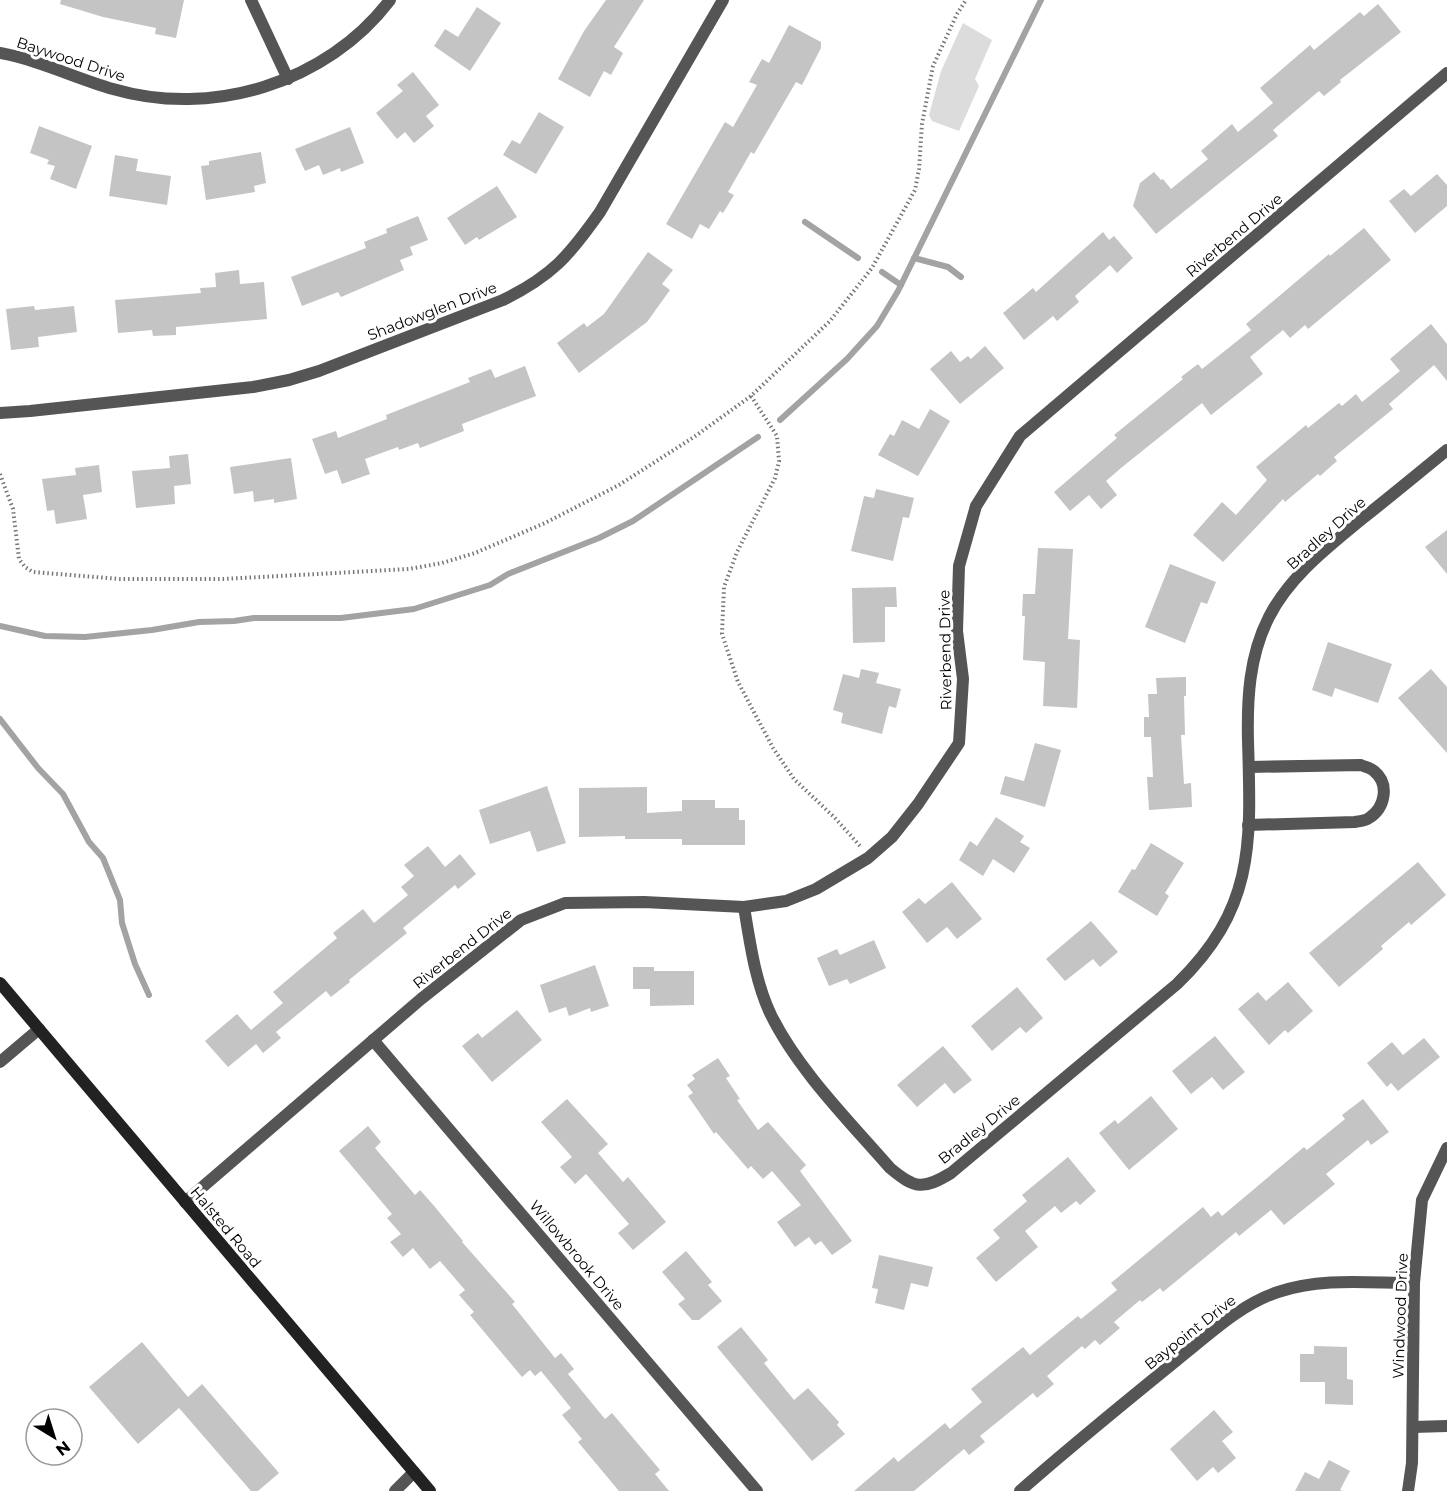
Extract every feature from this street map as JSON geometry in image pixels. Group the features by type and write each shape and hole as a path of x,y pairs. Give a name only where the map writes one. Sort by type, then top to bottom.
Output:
{"street":[{"path":"251,0 288,79"},
{"name":"Baywood Drive","path":"0,53 21,57 112,89 136,94 179,99 218,98 288,79 315,65 364,30 390,0"},
{"name":"Shadowglen Drive","path":"0,412 30,411 289,381 503,300 530,287 563,260 577,245 600,212 723,0"},
{"name":"Riverbend Drive","path":"185,1202 421,999 521,920 565,903 644,902 744,907 786,901 816,889 868,858 899,829 959,743 963,679 957,631 959,566 976,506 1020,436 1447,74"},
{"name":"Bradley Drive","path":"744,907 760,982 770,1013 788,1044 890,1168 913,1185 933,1184 951,1173 1177,984 1197,965 1216,940 1241,887 1247,860 1249,767 1247,713 1250,676 1256,645 1269,616 1288,588 1317,557 1447,450"},
{"path":"1248,825 1355,822 1368,819 1379,809 1384,797 1382,781 1374,771 1361,765 1249,767"},
{"name":"Halsted Road","path":"0,982 430,1491"},
{"path":"0,1062 39,1029"},
{"name":"Willowbrook Drive","path":"373,1040 757,1491"},
{"name":"Windwood Drive","path":"1408,1491 1412,1463 1414,1283 1422,1200 1447,1148"},
{"name":"Baypoint Drive","path":"1020,1491 1086,1432 1246,1306 1279,1292 1340,1281 1414,1283"},
{"path":"1413,1427 1447,1426"},
{"path":"395,1491 414,1472"}],"path":[{"path":"0,474 13,510 19,559 33,572 120,579 224,579 410,568 442,563 475,553 545,523 619,485 694,437 751,396 830,321 872,268 915,190 922,124 933,66 966,0"},
{"path":"751,396 777,436 779,461 775,478 737,552 724,587 722,634 738,682 773,748 794,779 835,818 868,858"}],"shaded area":[{"path":"963,23 992,40 975,79 979,86 959,131 932,121 929,115 941,71"}],"building":[{"path":"61,0 184,0 176,38 155,34 156,28 103,17 60,4"},
{"path":"606,0 644,0 614,47 623,53 611,75 604,71 590,97 558,79 584,31"},
{"path":"1378,4 1401,32 1340,80 1341,82 1324,96 1319,91 1273,130 1278,136 1156,234 1133,206 1140,183 1154,172 1171,189 1208,159 1201,151 1232,124 1238,132 1273,103 1260,88 1310,45 1314,50 1360,12 1364,16"},
{"path":"477,7 501,23 470,71 434,46 445,29 458,37"},
{"path":"789,25 821,42 821,48 802,85 796,82 754,154 751,152 728,192 734,195 723,213 720,211 709,229 700,224 692,239 666,224 725,122 733,127 757,85 749,82 762,59 769,63"},
{"path":"413,72 439,105 426,116 434,126 414,143 405,132 397,139 376,113 403,91 397,85"},
{"path":"539,112 564,127 536,174 503,155 512,140 520,144"},
{"path":"39,126 92,146 76,189 50,179 55,166 47,164 49,160 30,153"},
{"path":"350,127 364,163 341,172 340,168 323,175 319,165 305,171 295,149"},
{"path":"261,152 266,183 254,186 255,192 206,200 201,166 209,165 209,161"},
{"path":"115,155 138,159 136,171 171,176 167,205 109,196"},
{"path":"1437,174 1447,185 1447,206 1415,233 1389,201 1404,189 1411,196"},
{"path":"497,186 517,217 479,240 477,237 465,245 447,218"},
{"path":"418,216 428,240 410,247 413,255 400,260 404,270 341,297 338,292 302,306 291,277 366,248 364,242 387,233 386,229"},
{"path":"1364,228 1391,260 1308,329 1305,325 1290,338 1283,330 1250,357 1263,374 1211,415 1202,403 1121,468 1106,481 1117,495 1101,509 1089,495 1070,511 1054,492 1117,438 1114,435 1183,379 1181,377 1198,364 1202,369 1251,330 1246,324 1329,254 1330,256"},
{"path":"1103,232 1109,240 1114,236 1133,258 1117,273 1110,265 1075,296 1079,302 1057,321 1053,316 1024,340 1003,313 1033,288 1036,292"},
{"path":"648,252 673,270 662,284 670,290 647,322 579,373 557,343 584,323 587,327 604,314"},
{"path":"239,270 240,284 264,282 267,319 176,327 176,335 153,336 152,330 118,333 115,300 201,293 200,288 216,287 215,273"},
{"path":"34,306 35,310 74,306 77,332 38,337 39,347 11,350 6,309"},
{"path":"1431,324 1447,344 1447,381 1434,365 1389,404 1393,409 1334,457 1337,461 1285,502 1283,499 1223,562 1193,535 1222,502 1236,515 1267,480 1256,467 1306,425 1308,428 1339,403 1342,406 1356,394 1362,402 1400,371 1390,359"},
{"path":"985,346 1004,368 960,404 930,369 951,351 960,362 968,356 971,359"},
{"path":"525,366 536,396 462,424 464,431 420,448 418,443 399,450 398,447 365,459 370,474 342,484 337,470 325,474 312,439 336,431 338,438 387,419 386,415 470,382 468,378 491,369 495,378"},
{"path":"930,409 950,421 918,476 878,455 890,434 894,436 902,420 919,429"},
{"path":"188,454 191,484 174,486 175,504 136,508 132,471 170,468 169,456"},
{"path":"291,458 297,499 274,503 274,499 254,502 253,491 234,494 230,467"},
{"path":"99,465 102,492 83,495 87,519 56,524 54,510 47,511 42,479 76,475 75,468"},
{"path":"876,489 914,498 909,518 903,517 893,561 851,551 864,496 874,498"},
{"path":"1447,530 1447,574 1425,547"},
{"path":"1038,548 1073,549 1068,639 1080,640 1077,708 1043,706 1045,662 1023,660 1025,616 1022,616 1023,594 1035,594"},
{"path":"1170,564 1216,582 1207,604 1201,602 1185,643 1145,627"},
{"path":"896,587 897,607 885,607 885,642 853,643 852,588"},
{"path":"1328,642 1392,664 1378,703 1335,688 1332,697 1312,690"},
{"path":"861,669 879,673 876,683 901,689 896,708 889,706 882,734 841,723 843,713 833,710 843,674 859,678"},
{"path":"1431,669 1447,687 1447,753 1398,698"},
{"path":"1186,677 1185,735 1181,735 1184,784 1191,783 1192,807 1149,810 1147,777 1153,777 1151,737 1144,737 1144,717 1149,717 1148,694 1157,694 1156,678"},
{"path":"1035,743 1061,750 1045,807 1000,794 1005,776 1024,781"},
{"path":"547,786 566,843 537,852 530,831 490,844 479,810"},
{"path":"647,787 647,813 682,811 682,800 715,800 715,808 739,808 739,820 745,820 745,845 682,845 682,839 625,839 625,836 579,837 579,788"},
{"path":"996,817 1024,836 1020,842 1030,848 1014,873 993,859 983,876 959,860 970,841 977,846"},
{"path":"1151,843 1184,863 1165,893 1169,896 1157,916 1118,892 1132,869 1135,870"},
{"path":"428,846 445,867 460,854 476,874 458,889 455,885 403,928 407,933 349,980 350,982 331,997 326,991 276,1032 281,1038 263,1053 256,1044 228,1067 205,1041 237,1014 251,1030 283,1003 273,992 337,938 333,933 363,909 374,923 408,895 401,887 414,876 404,865"},
{"path":"1418,862 1446,895 1411,925 1409,922 1381,946 1383,949 1339,987 1309,953"},
{"path":"952,882 982,919 957,939 947,927 927,943 902,912 919,898 925,904"},
{"path":"1091,921 1118,952 1100,967 1093,959 1065,981 1046,959"},
{"path":"874,940 886,968 850,984 847,979 829,986 817,958 837,949 840,955"},
{"path":"595,965 609,1006 591,1012 590,1008 569,1016 566,1007 549,1013 540,985"},
{"path":"633,967 654,967 654,971 694,971 694,1005 650,1006 650,989 633,989"},
{"path":"1288,982 1313,1011 1288,1033 1285,1030 1269,1045 1238,1009 1258,992 1266,1001"},
{"path":"1017,987 1043,1018 1026,1033 1020,1027 992,1051 971,1026"},
{"path":"517,1010 542,1040 492,1082 462,1046 478,1033 482,1038"},
{"path":"1215,1036 1245,1072 1223,1090 1212,1077 1191,1094 1172,1071"},
{"path":"1424,1038 1440,1057 1398,1091 1391,1083 1387,1087 1367,1063 1392,1042 1403,1055"},
{"path":"943,1046 972,1080 954,1094 945,1083 917,1107 897,1085"},
{"path":"718,1058 730,1076 726,1078 740,1099 737,1100 758,1130 768,1122 806,1165 800,1171 852,1241 832,1255 821,1241 815,1245 809,1237 795,1247 777,1222 801,1205 772,1171 763,1179 751,1166 748,1169 716,1132 714,1134 688,1096 693,1093 687,1085 695,1079 692,1075"},
{"path":"1151,1096 1178,1129 1129,1170 1099,1133 1115,1120 1118,1124"},
{"path":"567,1099 608,1144 598,1153 623,1182 628,1177 666,1222 633,1250 618,1233 629,1224 586,1174 575,1184 560,1167 572,1157 541,1122"},
{"path":"1363,1099 1389,1132 1371,1145 1368,1140 1326,1174 1335,1184 1284,1225 1271,1210 1239,1236 1236,1232 1163,1292 1160,1288 1142,1302 1140,1300 1114,1322 1120,1328 1100,1345 1095,1340 1085,1349 1082,1346 1047,1376 1054,1384 1037,1398 1033,1393 980,1436 985,1442 969,1455 964,1449 914,1491 854,1491 894,1457 898,1462 945,1423 950,1429 982,1402 971,1389 1023,1347 1030,1355 1078,1316 1081,1319 1117,1290 1111,1283 1203,1207 1211,1217 1218,1211 1222,1216 1304,1147 1307,1150 1345,1119 1342,1115"},
{"path":"368,1126 381,1142 375,1148 415,1195 420,1190 435,1207 462,1242 515,1302 512,1304 555,1358 561,1353 574,1369 568,1374 605,1419 612,1413 660,1470 655,1474 669,1491 619,1491 578,1442 582,1439 562,1415 571,1408 541,1371 535,1376 530,1370 522,1377 470,1315 474,1312 459,1295 465,1290 440,1261 430,1269 413,1248 403,1257 390,1242 401,1234 387,1218 392,1214 339,1151"},
{"path":"1068,1157 1096,1191 1080,1205 1076,1201 1061,1213 1055,1206 1025,1231 1038,1247 996,1282 976,1258 1000,1238 993,1230 1027,1201 1022,1195"},
{"path":"686,1251 712,1282 708,1285 722,1301 699,1320 692,1320 678,1304 685,1299 662,1272"},
{"path":"879,1255 933,1267 928,1287 911,1283 904,1310 875,1303 878,1289 872,1288"},
{"path":"741,1327 768,1360 764,1363 794,1400 808,1388 839,1422 837,1425 845,1434 812,1461 717,1347"},
{"path":"142,1342 188,1397 202,1384 279,1473 258,1491 251,1491 179,1408 138,1444 89,1387"},
{"path":"1314,1346 1347,1347 1347,1379 1353,1380 1353,1405 1325,1404 1325,1382 1300,1382 1300,1354 1314,1354"},
{"path":"1214,1410 1233,1432 1222,1441 1236,1458 1218,1473 1213,1467 1197,1481 1170,1449"},
{"path":"1329,1460 1350,1471 1340,1490 1343,1491 1295,1491 1305,1472 1319,1479"}],"waterway":[{"path":"780,420 847,359 877,326 898,291 1041,0"},
{"path":"805,222 858,258"},
{"path":"914,258 948,267 961,277"},
{"path":"882,272 901,285"},
{"path":"0,626 45,636 85,637 152,630 199,622 254,618 341,618 414,609 490,585 508,574 599,538 633,521 758,437"},
{"path":"0,719 38,768 63,794 89,842 103,858 120,900 122,923 135,964 149,995"}]}
